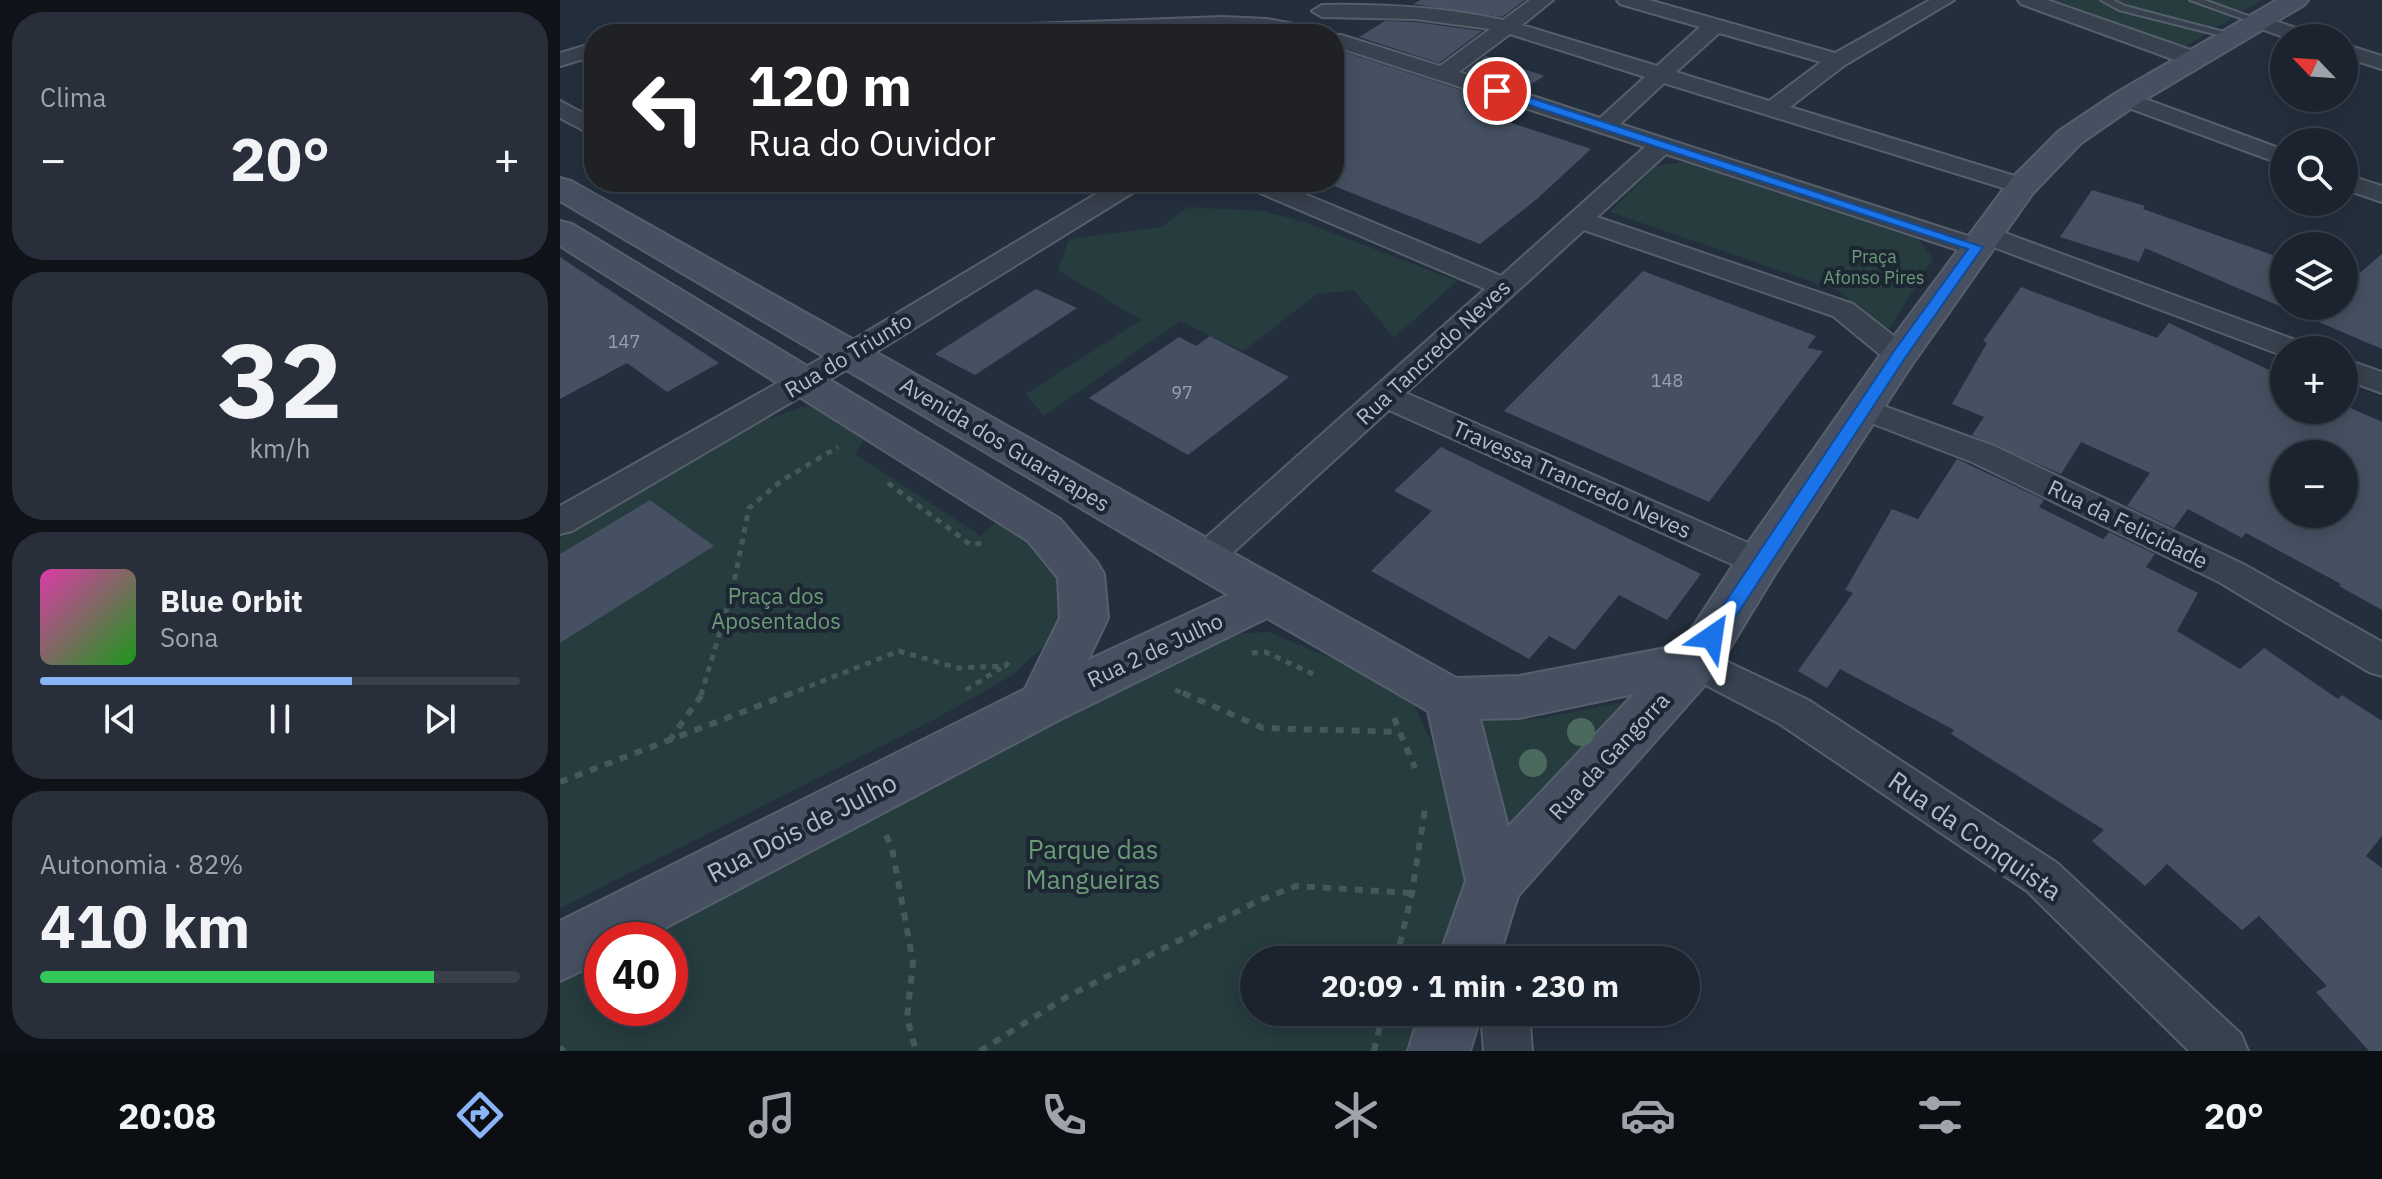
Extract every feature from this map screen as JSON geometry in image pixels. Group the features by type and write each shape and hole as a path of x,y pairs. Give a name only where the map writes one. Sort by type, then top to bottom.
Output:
{"street":[{"path":"1443,74 1543,0"},
{"path":"1627,0 1837,60"},
{"path":"1689,17 1707,0"},
{"path":"1774,108 1837,60 1944,0"},
{"path":"2028,0 2194,59"},
{"name":"Rua da Gangorra","path":"1473,946 1494,881 1696,662 1759,562 1899,355 2022,186 2070,137 2126,99 2295,0"},
{"path":"1321,5 1464,17 1507,27 2022,186"},
{"path":"2260,22 2270,25"},
{"path":"1196,24 1233,24"},
{"path":"1605,125 1716,24"},
{"path":"1344,42 1981,241 2270,341"},
{"path":"560,60 584,52"},
{"path":"2358,55 2382,63"},
{"path":"2126,99 2270,153"},
{"path":"560,108 584,123"},
{"name":"Rua Tancredo Neves","path":"1203,560 1663,144"},
{"path":"2358,186 2382,195"},
{"name":"Avenida dos Guararapes","path":"560,188 853,353 1000,444 1450,699"},
{"name":"Rua do Triunfo","path":"560,522 807,381 1117,192"},
{"path":"1279,192 1504,287"},
{"path":"1578,219 1843,310 1899,355"},
{"path":"560,231 1044,530 1081,574 1084,618 1043,704"},
{"path":"2358,374 2382,383"},
{"name":"Travessa Trancredo Neves","path":"1385,396 1759,562"},
{"name":"Rua da Felicidade","path":"1864,409 1983,454 2231,573 2382,661"},
{"name":"Rua 2 de Julho","path":"1043,704 1267,597"},
{"path":"1499,946 1494,881 1450,699 1519,697 1696,662"},
{"name":"Rua da Conquista","path":"1696,662 1794,712 2042,877 2224,1051"},
{"name":"Rua Dois de Julho","path":"560,952 1043,704"},
{"path":"1439,1051 1447,1026"},
{"path":"1506,1026 1508,1051"}],"lane":[{"path":"2106,0 2122,8 2234,36"},
{"path":"2195,0 2260,22"}],"path":[{"path":"667,743 705,690 732,592 749,508 781,481 877,425"},
{"path":"885,481 971,545 997,539"},
{"path":"560,782 899,651 958,668 1005,666 1022,648"},
{"path":"1250,653 1265,652 1321,678"},
{"path":"1160,685 1263,728 1400,732"},
{"path":"1391,710 1416,772"},
{"path":"867,794 892,848 913,962 907,1018 916,1051"},
{"path":"1399,946 1412,893 1427,798"},
{"path":"980,1051 1068,996 1258,901 1296,886 1412,893"},
{"path":"1374,1051 1380,1026"}],"green space":[{"path":"2043,0 2262,0 2181,49"},
{"name":"Praça Afonso Pires","path":"1684,162 1919,240 1933,259 1888,330 1839,291 1610,212 1656,166"},
{"path":"1188,207 1263,211 1304,222 1457,281 1394,338 1354,290 1317,294 1243,351 1180,321 1044,416 1026,394 1141,320 1058,270 1069,239 1161,227"},
{"name":"Praça dos Aposentados","path":"828,406 869,431 855,454 981,536 1003,516 1051,551 1069,601 1055,636 1011,676 937,718 560,908 560,538 749,426 801,407"},
{"name":"Parque das Mangueiras","path":"1269,632 1345,664 1414,704 1493,878 1473,721 1542,718 1645,698 1468,946 1240,946 1240,1026 1428,1026 1416,1051 560,1051 560,919 987,708 1213,635"}],"building":[{"path":"1421,0 1525,0 1502,17 1413,4"},
{"path":"1385,21 1482,31 1439,63 1359,37"},
{"path":"1344,52 1501,103 1484,114 1591,149 1537,199 1480,244 1344,190"},
{"path":"1486,56 1544,76 1522,90 1465,71"},
{"path":"2092,190 2145,206 2143,209 2270,254 2270,302 2145,248 2139,262 2060,237"},
{"path":"2382,254 2382,349 2358,339 2358,336 2314,320 2358,320 2358,274"},
{"path":"560,257 719,363 667,392 627,363 560,399"},
{"path":"1643,271 1816,336 1807,348 1823,351 1709,502 1504,411"},
{"path":"2021,287 2157,338 2169,323 2270,370 2270,424 2358,424 2358,411 2382,422 2382,610 2339,586 2341,584 2246,533 2242,538 2188,509 2174,528 2127,506 2150,473 2081,442 2061,474 1972,435 1984,417 1952,404 1987,343 1983,341"},
{"path":"1036,289 1077,308 975,375 935,354"},
{"path":"1210,336 1289,377 1188,455 1089,398 1179,337 1196,346"},
{"path":"1441,447 1701,574 1667,620 1619,595 1575,650 1549,636 1529,659 1371,571 1432,511 1394,491"},
{"path":"1957,459 2044,500 2039,507 2103,539 2109,532 2155,554 2146,567 2198,593 2177,631 2240,669 2264,648 2338,699 2342,695 2382,721 2382,836 2366,856 2382,868 2382,1051 2369,1051 2316,992 2327,986 2259,916 2242,930 2167,864 2145,886 2092,841 2104,830 1951,734 1954,730 1840,669 1827,688 1798,671 1853,593 1845,590 1892,509 1918,519"},
{"path":"650,500 714,546 560,643 560,554"}],"route":[{"path":"1497,91 1976,247 1899,355 1712,637"}]}
